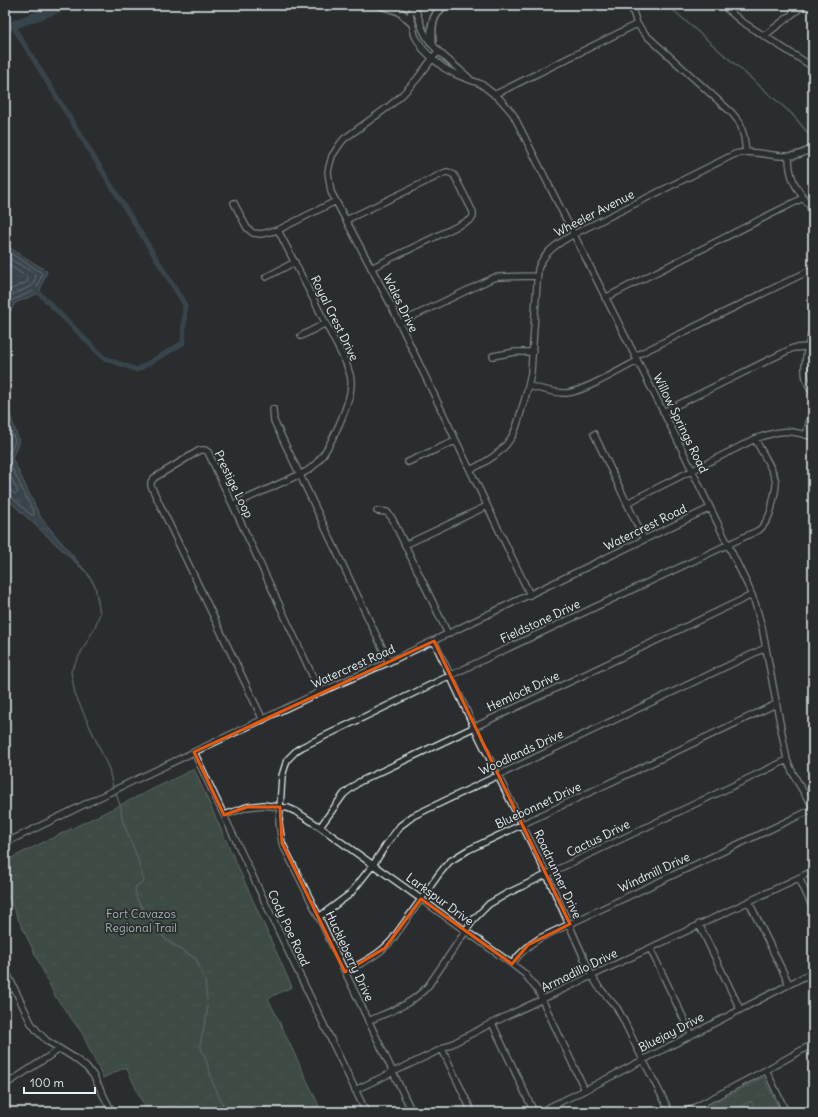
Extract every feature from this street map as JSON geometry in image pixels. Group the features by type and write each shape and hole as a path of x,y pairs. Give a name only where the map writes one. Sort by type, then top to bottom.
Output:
{"main road":[{"path":"381,5 399,11 412,23"},
{"path":"432,43 431,27 433,19 438,10 444,5"}],"street":[{"path":"631,5 637,24 646,35 732,113 740,123 746,152"},
{"path":"724,5 726,9 741,21 813,67"},
{"path":"764,36 804,5"},
{"name":"Willow Springs Road","path":"414,6 410,15 415,36 418,42 432,58 450,72 481,84 513,114 692,470 752,595 762,627 787,760 803,793 813,807"},
{"name":"Willow Springs Road","path":"414,6 423,30 438,51 470,79"},
{"path":"494,95 637,24"},
{"name":"Wales Drive","path":"438,51 417,79 401,96 344,139 332,156 328,172 331,192 372,268 530,595"},
{"name":"Wheeler Avenue","path":"470,470 482,464 501,450 512,437 517,424 529,386 533,352 537,276 540,263 546,253 556,244 574,234 735,154 746,152 789,156 798,155 813,148"},
{"path":"789,156 791,178 813,211"},
{"path":"346,220 446,172 454,175 473,212 473,217 470,220 372,268"},
{"path":"605,298 804,198"},
{"path":"234,202 247,228 252,233 261,234 278,230 336,201"},
{"name":"Royal Crest Drive","path":"233,505 311,469 319,461 329,446 346,406 351,389 352,382 346,363 278,230"},
{"path":"266,277 295,262"},
{"path":"529,386 564,393 582,389 636,358 813,269"},
{"path":"399,323 493,278 537,276"},
{"path":"301,336 326,323"},
{"path":"813,327 808,347 805,373 806,379 813,392"},
{"path":"663,412 793,348 808,347"},
{"path":"493,356 515,352 533,352"},
{"path":"273,409 274,421 389,662"},
{"path":"806,435 813,409"},
{"path":"627,503 755,439 780,431 797,432 813,437"},
{"path":"594,434 644,539"},
{"name":"Fieldstone Drive","path":"280,807 282,776 285,764 297,750 451,675 759,530 770,514 776,484 755,439"},
{"path":"408,462 455,441"},
{"name":"Prestige Loop","path":"263,720 151,486 154,478 200,450 205,450 208,452 320,692"},
{"path":"405,545 487,506"},
{"name":"Watercrest Road","path":"5,843 130,782 320,692 389,662 710,508"},
{"path":"377,510 387,512 392,518 448,634"},
{"name":"Hemlock Drive","path":"320,827 344,794 359,782 752,595"},
{"name":"Roadrunner Drive","path":"434,640 474,726 547,875 592,976 598,986 617,1008 670,1112"},
{"name":"Woodlands Drive","path":"319,917 350,894 400,826 413,816 765,648"},
{"name":"Bluebonnet Drive","path":"345,972 364,963 385,948 439,874 449,862 455,858 468,850 776,704"},
{"name":"Cody Poe Road","path":"194,752 366,1112"},
{"name":"Cactus Drive","path":"368,1021 403,1006 420,994 428,986 474,919 489,904 508,893 787,760"},
{"name":"Larkspur Drive","path":"224,815 247,807 263,805 280,807 297,812 373,864 512,964 529,979 543,999 585,1090"},
{"name":"Huckleberry Drive","path":"280,807 279,823 282,843 412,1112"},
{"name":"Windmill Drive","path":"512,964 520,953 532,943 813,807"},
{"name":"Armadillo Drive","path":"355,1090 393,1073 492,1023 699,924 750,902 813,871"},
{"path":"799,878 813,908"},
{"path":"750,902 789,984"},
{"path":"699,924 740,1009"},
{"path":"650,948 691,1034"},
{"path":"5,969 34,1028 47,1041 86,1067 93,1075 110,1111"},
{"name":"Bluejay Drive","path":"539,1112 585,1090 813,972"},
{"path":"5,993 13,987"},
{"path":"492,1023 534,1112"},
{"path":"686,1112 813,1044"},
{"path":"5,1085 60,1049"},
{"path":"442,1049 472,1112"},
{"path":"766,1070 786,1112"}],"highlighted area":[{"path":"434,641 570,924 528,945 512,964 421,899 385,948 345,972 282,843 280,807 247,807 224,815 194,752"}],"green space":[{"name":"Fort Cavazos Regional Trail","path":"194,769 292,987 268,998 322,1112 147,1112 126,1067 103,1078 82,1033 55,996 5,891 5,861"},
{"path":"763,1077 781,1112 712,1112 709,1106"},
{"path":"751,1101 756,1111 737,1112 735,1109"}],"water":[{"path":"5,245 47,271 39,293 15,303 5,321"},
{"path":"5,394 8,409 19,441 12,458 41,518 89,575 5,497"}],"waterway":[{"path":"5,28 64,5"},
{"path":"669,5 792,114 813,139"},
{"path":"13,26 185,305 183,343 137,370 104,358 35,289"},
{"path":"88,574 95,586 100,613 95,627 71,671 75,694 109,769 113,788"},
{"path":"115,791 121,808 122,819 138,859 144,880 135,888 137,900 166,940 196,959 205,981 207,1000"},
{"path":"207,1006 207,1014 200,1045 213,1083 226,1112"}]}
